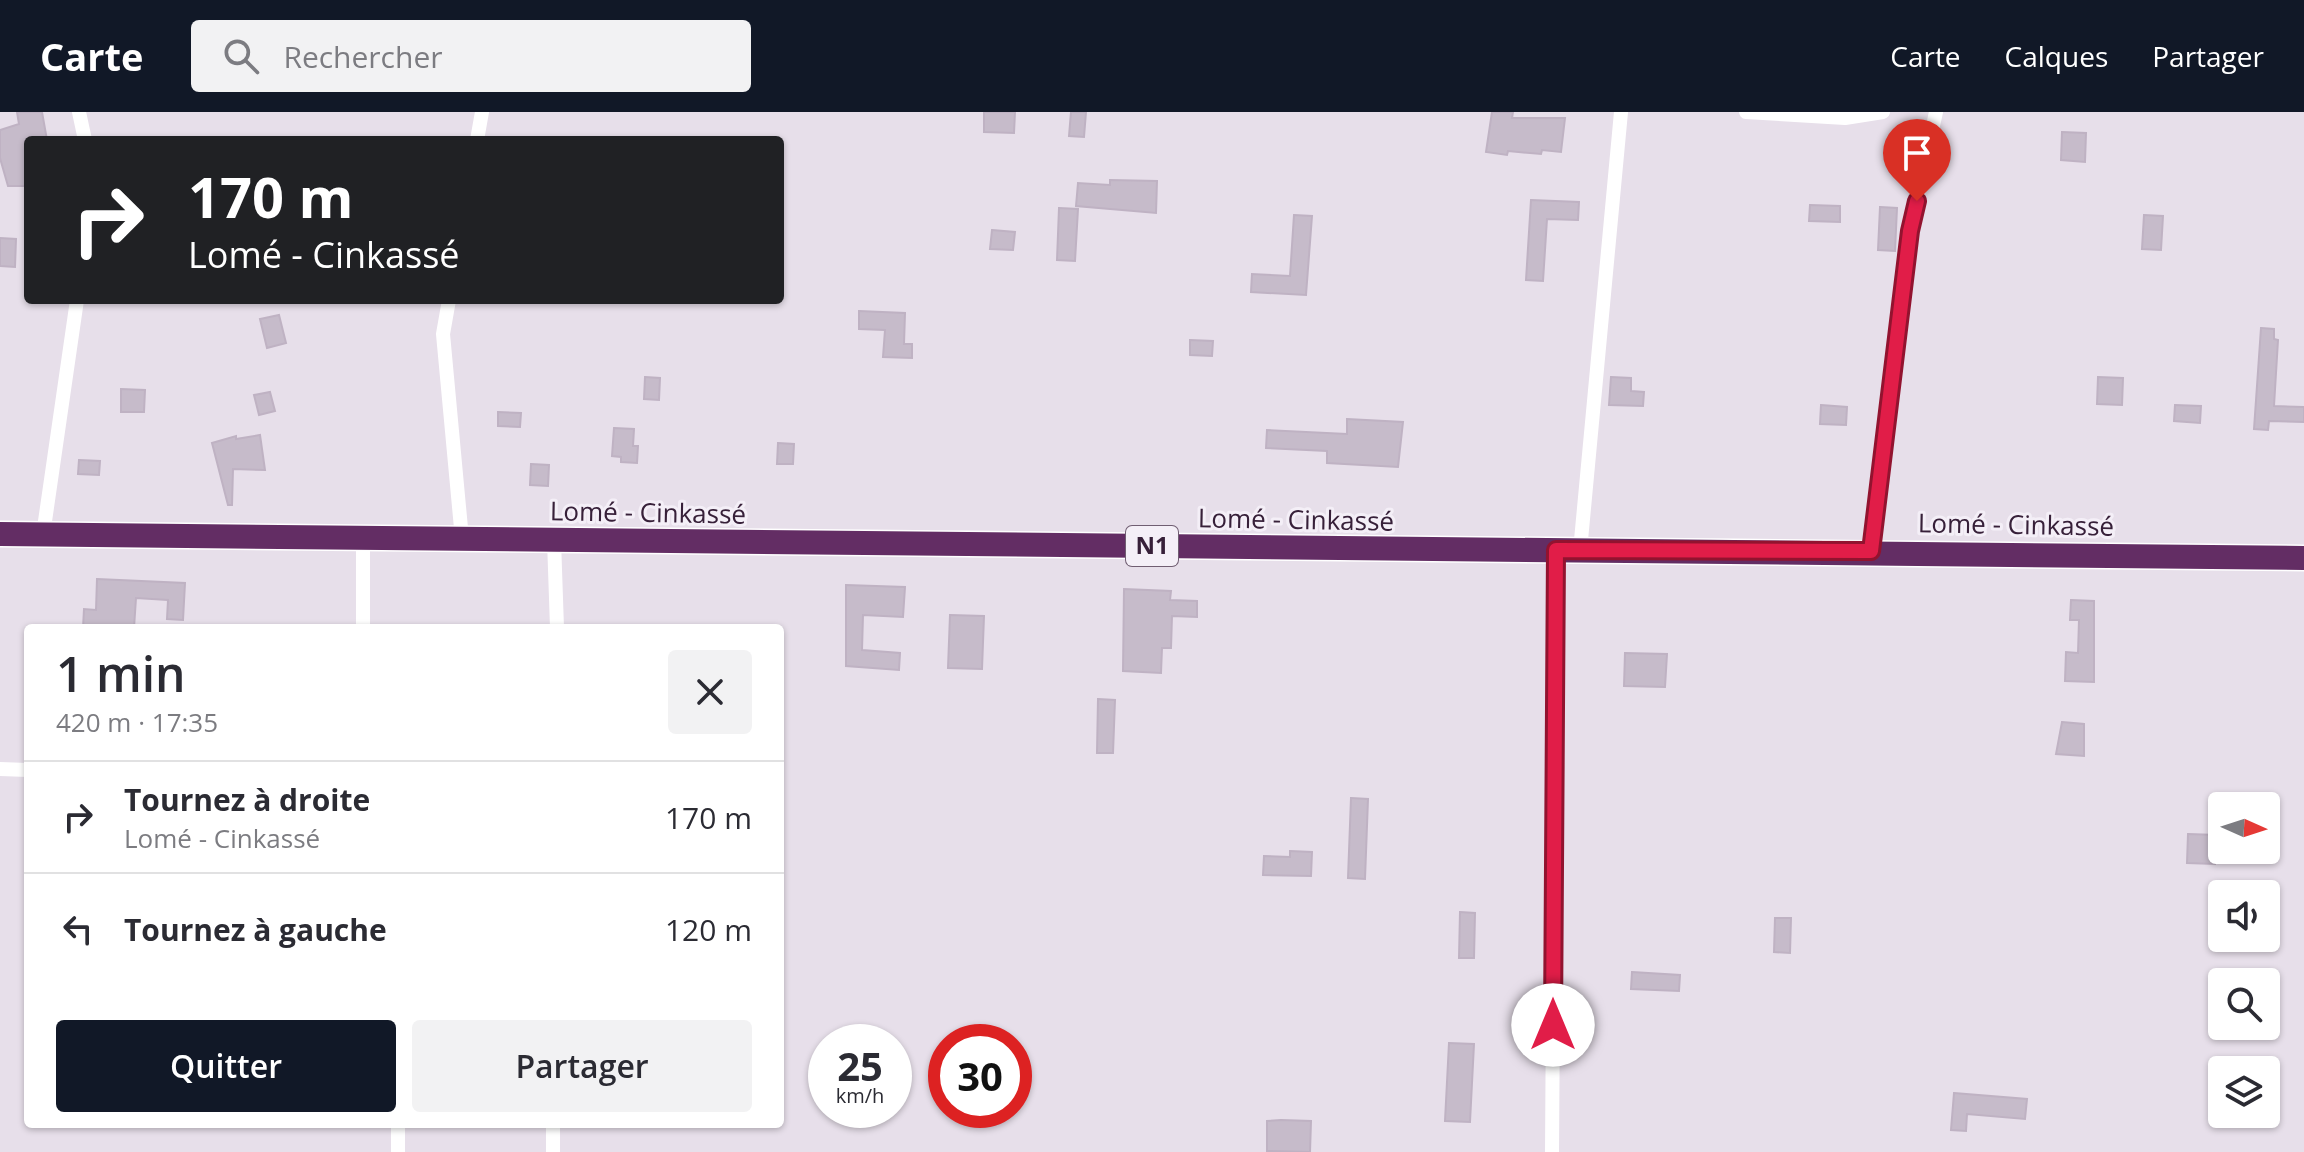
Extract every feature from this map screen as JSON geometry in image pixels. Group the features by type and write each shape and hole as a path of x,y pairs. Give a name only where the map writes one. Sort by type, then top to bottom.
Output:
{"highway":[{"name":"Lomé - Cinkassé","path":"0,534 1568,551 1871,551 2304,558"}],"street":[{"path":"79,112 84,136"},
{"path":"478,136 482,112"},
{"path":"1552,1152 1568,551 1621,112"},
{"path":"1746,112 1845,118 1883,112"},
{"path":"1871,551 1910,231 1936,112"},
{"path":"43,535 76,304"},
{"path":"448,304 443,334 462,539"},
{"path":"363,538 363,624"},
{"path":"554,540 557,624"},
{"path":"0,769 24,770"},
{"path":"398,1128 398,1152"},
{"path":"553,1128 553,1152"}],"building":[{"path":"17,112 42,112 46,136 24,136 24,186 8,186 0,158 0,130 19,124"},
{"path":"984,112 1015,112 1014,133 984,132"},
{"path":"1071,112 1086,112 1084,137 1069,136"},
{"path":"1492,112 1513,112 1512,118 1565,118 1561,152 1508,151 1507,155 1486,152"},
{"path":"2062,132 2086,133 2085,162 2061,160"},
{"path":"1110,180 1157,181 1156,213 1076,206 1078,183 1110,185"},
{"path":"1531,200 1579,202 1578,220 1547,219 1543,281 1526,280"},
{"path":"1810,205 1840,206 1840,222 1809,221"},
{"path":"1880,207 1897,208 1895,251 1878,250"},
{"path":"1059,208 1078,209 1075,261 1057,260"},
{"path":"1294,215 1312,216 1306,295 1251,292 1252,274 1290,276"},
{"path":"2144,215 2163,216 2161,250 2142,249"},
{"path":"992,230 1015,232 1013,250 990,249"},
{"path":"0,238 16,239 15,267 0,266"},
{"path":"859,311 905,313 904,344 912,344 912,358 883,357 885,330 859,329"},
{"path":"279,315 286,343 267,348 260,319"},
{"path":"2261,328 2274,329 2274,339 2278,340 2274,406 2304,407 2304,422 2269,421 2268,430 2254,429"},
{"path":"1190,340 1213,341 1212,356 1190,355"},
{"path":"645,377 660,378 659,400 644,399"},
{"path":"1611,377 1631,378 1631,391 1644,392 1643,406 1609,405"},
{"path":"2098,377 2123,378 2122,405 2097,404"},
{"path":"121,389 145,390 144,412 121,412"},
{"path":"270,392 275,411 259,415 254,395"},
{"path":"1821,405 1847,407 1846,425 1820,424"},
{"path":"2175,405 2201,406 2200,423 2174,421"},
{"path":"498,412 521,413 520,427 498,426"},
{"path":"1347,419 1403,422 1398,467 1327,463 1327,451 1266,448 1267,430 1347,434"},
{"path":"614,428 634,429 633,446 638,446 637,463 621,462 621,457 612,456"},
{"path":"260,435 265,470 233,469 232,505 228,505 212,443 236,436 236,439"},
{"path":"778,443 794,444 793,464 777,464"},
{"path":"79,460 100,461 99,475 78,474"},
{"path":"531,464 549,465 548,486 530,485"},
{"path":"97,579 185,583 183,620 167,619 168,600 136,598 134,624 83,624 84,609 96,610"},
{"path":"846,585 905,587 903,617 863,615 862,650 900,653 899,670 846,666"},
{"path":"1124,589 1171,591 1170,600 1197,601 1197,617 1172,616 1171,648 1162,648 1161,673 1123,671"},
{"path":"2071,600 2094,601 2094,682 2065,681 2066,652 2078,653 2079,620 2070,620"},
{"path":"950,615 984,616 982,669 948,668"},
{"path":"1625,653 1667,654 1665,687 1624,686"},
{"path":"1098,699 1115,700 1113,753 1097,753"},
{"path":"2062,722 2084,724 2084,756 2056,754"},
{"path":"1351,798 1368,799 1365,879 1348,878"},
{"path":"2188,834 2208,835 2208,864 2187,863"},
{"path":"1290,851 1312,852 1311,876 1263,875 1264,856 1290,857"},
{"path":"1460,912 1475,913 1474,958 1459,958"},
{"path":"1775,918 1791,918 1790,953 1774,952"},
{"path":"1632,972 1680,975 1679,991 1631,989"},
{"path":"1449,1043 1474,1044 1470,1122 1445,1121"},
{"path":"1954,1093 2027,1099 2025,1119 1967,1114 1966,1131 1951,1130"},
{"path":"1267,1121 1311,1121 1310,1152 1267,1151"}],"route":[{"path":"1553,1025 1556,550 1871,551 1910,231 1917,201"}]}
